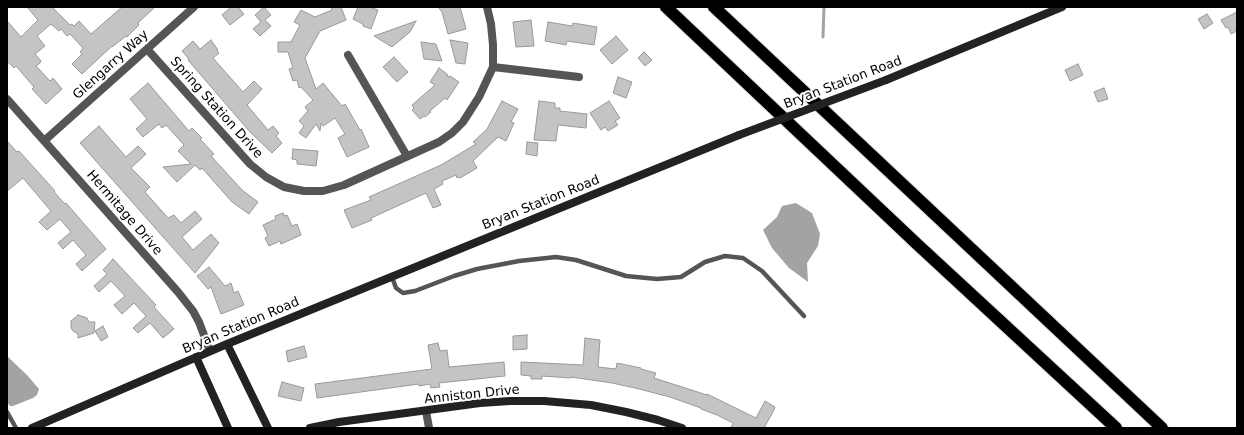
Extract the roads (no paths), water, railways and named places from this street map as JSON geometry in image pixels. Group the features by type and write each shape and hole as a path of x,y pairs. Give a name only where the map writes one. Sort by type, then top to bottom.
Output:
{"highway":[{"path":"666,7 918,245 1116,428"},
{"path":"714,7 1162,428"}],"main road":[{"name":"Bryan Station Road","path":"32,428 227,344 739,135 886,80 1062,7"},
{"path":"227,344 268,428"},
{"path":"196,357 228,428"},
{"name":"Anniston Drive","path":"310,428 339,422 480,403 510,401 567,402 591,405 658,420 682,428"}],"street":[{"name":"Glengarry Way","path":"44,141 194,7"},
{"name":"Spring Station Drive","path":"147,49 250,164 266,177 284,186 304,191 323,191 344,185 440,142 463,122 479,97 493,67 491,24 487,7"},
{"path":"348,55 407,156"},
{"path":"493,67 579,77"},
{"name":"Hermitage Drive","path":"7,99 178,292 199,322 210,351"},
{"path":"426,411 429,428"}],"lane":[{"path":"392,277 396,288 403,293 415,291 477,269 519,261 556,258 576,260 626,276 657,279 681,277 705,262 725,256 743,258 762,271 804,316"},
{"path":"7,412 16,428"}],"waterway":[{"path":"823,37 824,7"}]}
